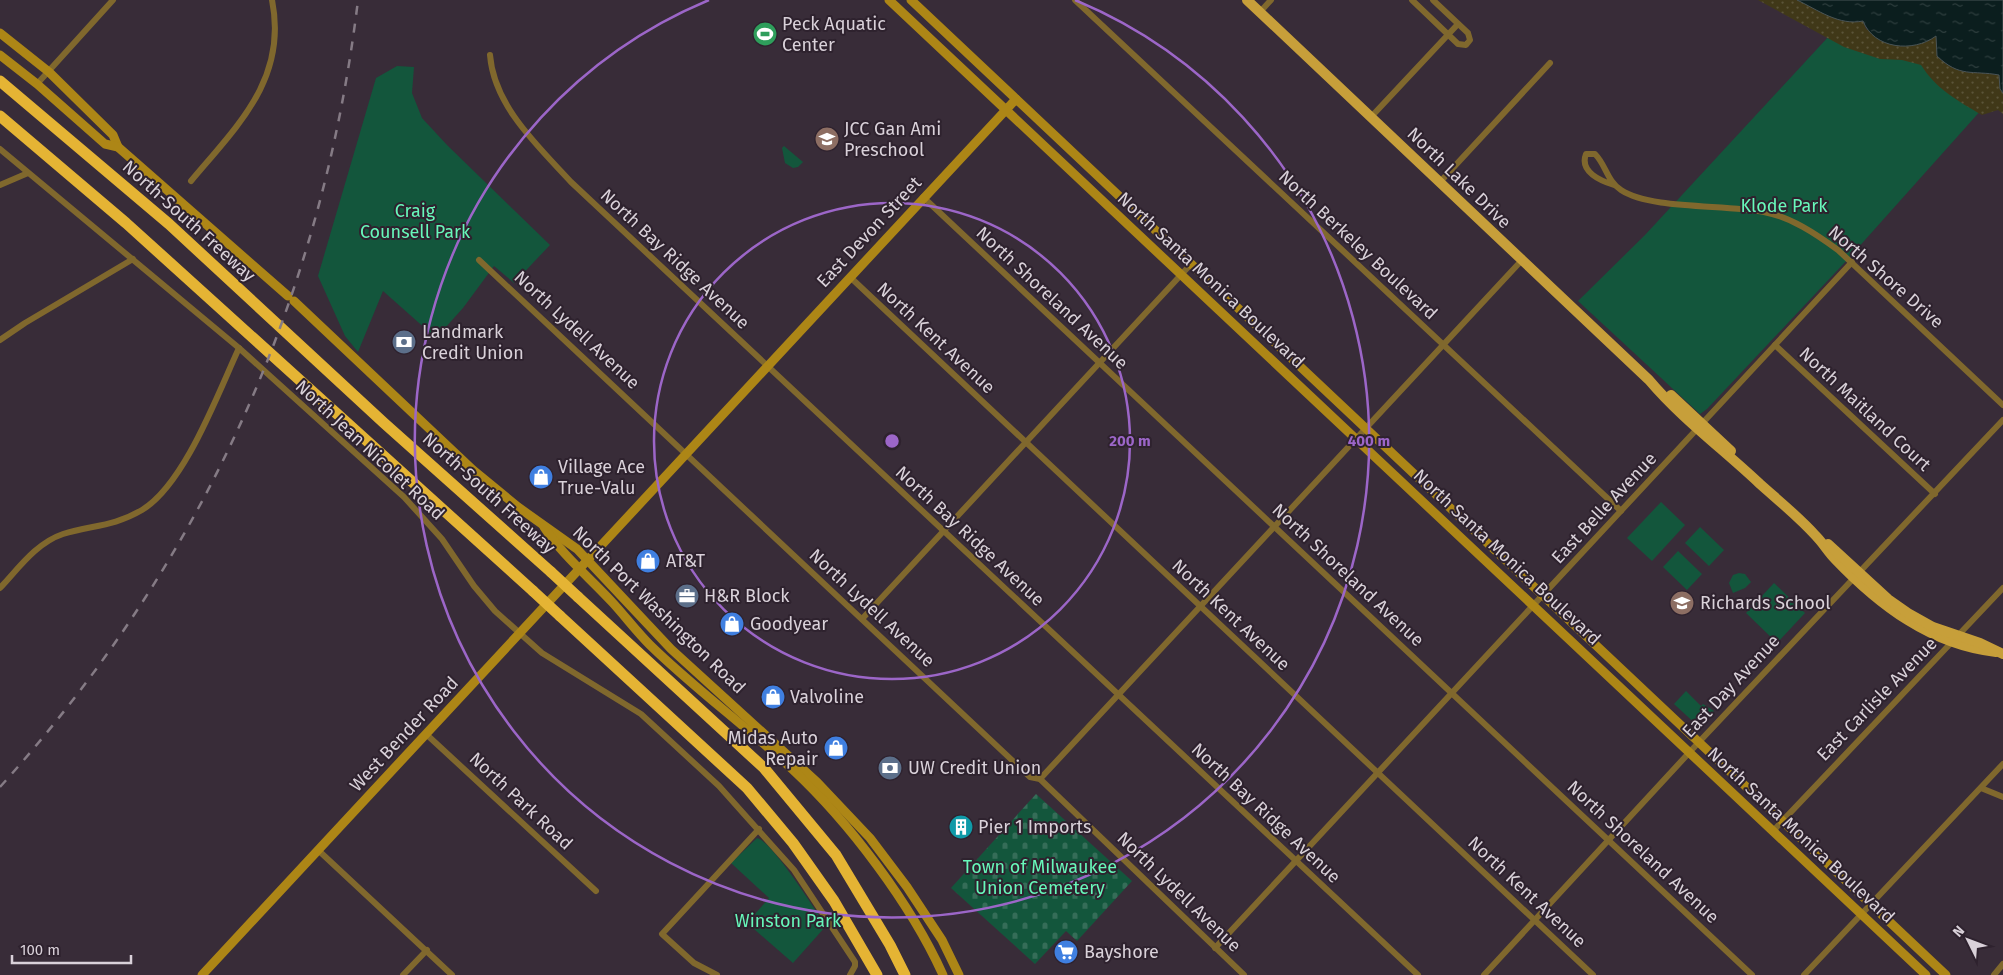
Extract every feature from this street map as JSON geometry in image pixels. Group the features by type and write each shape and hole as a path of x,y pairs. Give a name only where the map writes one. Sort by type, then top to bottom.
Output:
{"highway":[{"name":"North-South Freeway","path":"0,81 169,224 384,423 578,596 764,768 836,855 890,945 905,975"},
{"path":"0,116 141,236 747,788 793,844 834,901 877,975"}],"main road":[{"name":"North Lake Drive","path":"1247,0 1858,576 1908,613 1933,627 1956,639 2000,653"}],"street":[{"path":"37,84 113,0"},
{"path":"191,182 251,108 266,79 274,45 272,0"},
{"name":"North Santa Monica Boulevard","path":"890,0 1926,975"},
{"name":"North Santa Monica Boulevard","path":"911,0 1946,975"},
{"name":"North Berkeley Boulevard","path":"1075,0 1621,511"},
{"path":"1260,12 1272,0"},
{"path":"1412,0 1462,45 1468,42 1468,33 1433,0"},
{"path":"1371,117 1458,24"},
{"name":"North Port Washington Road","path":"0,33 49,72 114,135 118,147"},
{"name":"North Port Washington Road","path":"0,55 37,84 105,144 118,147 291,298 448,448 542,524 568,541 612,584 657,636 799,763 870,838 907,887 942,940 959,975"},
{"name":"North Bay Ridge Avenue","path":"490,55 492,73 500,93 512,113 571,182 1418,975"},
{"path":"1440,182 1550,63"},
{"name":"East Devon Street","path":"686,453 1016,99"},
{"name":"North Jean Nicolet Road","path":"0,149 239,348 404,497 442,539 490,605 519,634 562,667 641,714 728,795 759,829 809,890 853,959 855,966 850,975"},
{"name":"North Shore Drive","path":"1614,185 1598,156 1592,153 1586,154 1584,162 1588,171 1629,195 1644,199 1749,210 1787,219 1824,239 1852,262 2003,405"},
{"path":"0,185 28,173"},
{"name":"North Shoreland Avenue","path":"923,197 1752,975"},
{"path":"0,340 25,322 133,259"},
{"name":"North Lydell Avenue","path":"479,260 1030,777 1040,779 1244,975"},
{"path":"1040,779 1522,260"},
{"name":"East Belle Avenue","path":"1215,948 1852,262"},
{"path":"862,619 1192,263"},
{"name":"North Kent Avenue","path":"850,277 1593,975"},
{"name":"North Maitland Court","path":"1775,345 1935,494"},
{"path":"0,588 35,550 47,542 62,534 110,525 144,509 171,482 192,449 239,348"},
{"name":"East Day Avenue","path":"1484,975 1699,742 1858,576 2003,420"},
{"name":"West Bender Road","path":"202,975 588,561 686,453"},
{"name":"North Port Washington Road","path":"542,524 579,570 651,645 792,768 826,803 864,849 895,893 931,948 943,975"},
{"name":"East Carlisle Avenue","path":"1773,831 2003,588"},
{"name":"North Park Road","path":"426,734 596,891"},
{"path":"1804,975 2003,764"},
{"path":"1981,788 2003,797"},
{"path":"717,975 694,964 662,934 759,829"},
{"path":"318,850 452,975"},
{"path":"403,975 427,950"},
{"path":"1994,975 2003,964"}],"green space":[{"name":"Klode Park","path":"1842,22 2000,89 1848,259 1707,409 1700,414 1578,301 1645,235"},
{"name":"Craig Counsell Park","path":"397,66 414,67 412,93 422,118 447,145 550,245 514,283 494,266 463,308 436,338 383,291 358,352 345,336 318,276 376,78"},
{"path":"784,146 803,162 798,167 793,168 785,163 782,148"},
{"path":"1661,502 1685,525 1652,561 1627,538"},
{"path":"1700,527 1724,550 1709,566 1685,543"},
{"path":"1678,551 1702,574 1687,590 1663,567"},
{"path":"1745,574 1751,582 1745,588 1733,593 1729,583 1733,575"},
{"path":"1774,583 1805,613 1777,643 1746,613"},
{"path":"1686,691 1701,706 1703,704 1714,711 1699,727 1674,704"},
{"name":"Town of Milwaukee Union Cemetery","path":"1036,794 1132,881 1077,941 1066,931 1035,964 951,888"},
{"name":"Winston Park","path":"757,838 772,850 826,926 793,963 747,923 769,898 731,863"}],"sand":[{"path":"1758,0 1798,0 1837,19 1854,22 1863,21 1866,29 1902,42 1920,43 1937,35 1937,56 1945,63 1966,72 1999,75 2000,89 2003,93 2003,114 1998,110 1982,115 1964,105 1933,81 1921,65 1902,60 1880,59 1844,47"}],"water":[{"path":"1797,0 2003,0 2003,93 2000,89 1999,75 1966,72 1945,63 1937,56 1936,36 1916,45 1906,46 1885,43 1868,30 1863,21 1854,22 1837,19"}],"railway":[{"path":"0,787 72,701 136,612 193,519 241,422 282,322 315,218 341,111 358,0"}],"place":[{"name":"Peck Aquatic Center","path":"765,34"},
{"name":"JCC Gan Ami Preschool","path":"827,139"},
{"name":"Landmark Credit Union","path":"404,342"},
{"name":"Village Ace True-Valu","path":"541,477"},
{"name":"AT&T","path":"648,561"},
{"name":"H&R Block","path":"687,596"},
{"name":"Richards School","path":"1682,603"},
{"name":"Goodyear","path":"732,624"},
{"name":"Valvoline","path":"773,697"},
{"name":"Midas Auto Repair","path":"836,748"},
{"name":"UW Credit Union","path":"890,768"},
{"name":"Pier 1 Imports","path":"961,827"},
{"name":"Bayshore","path":"1066,952"}]}
